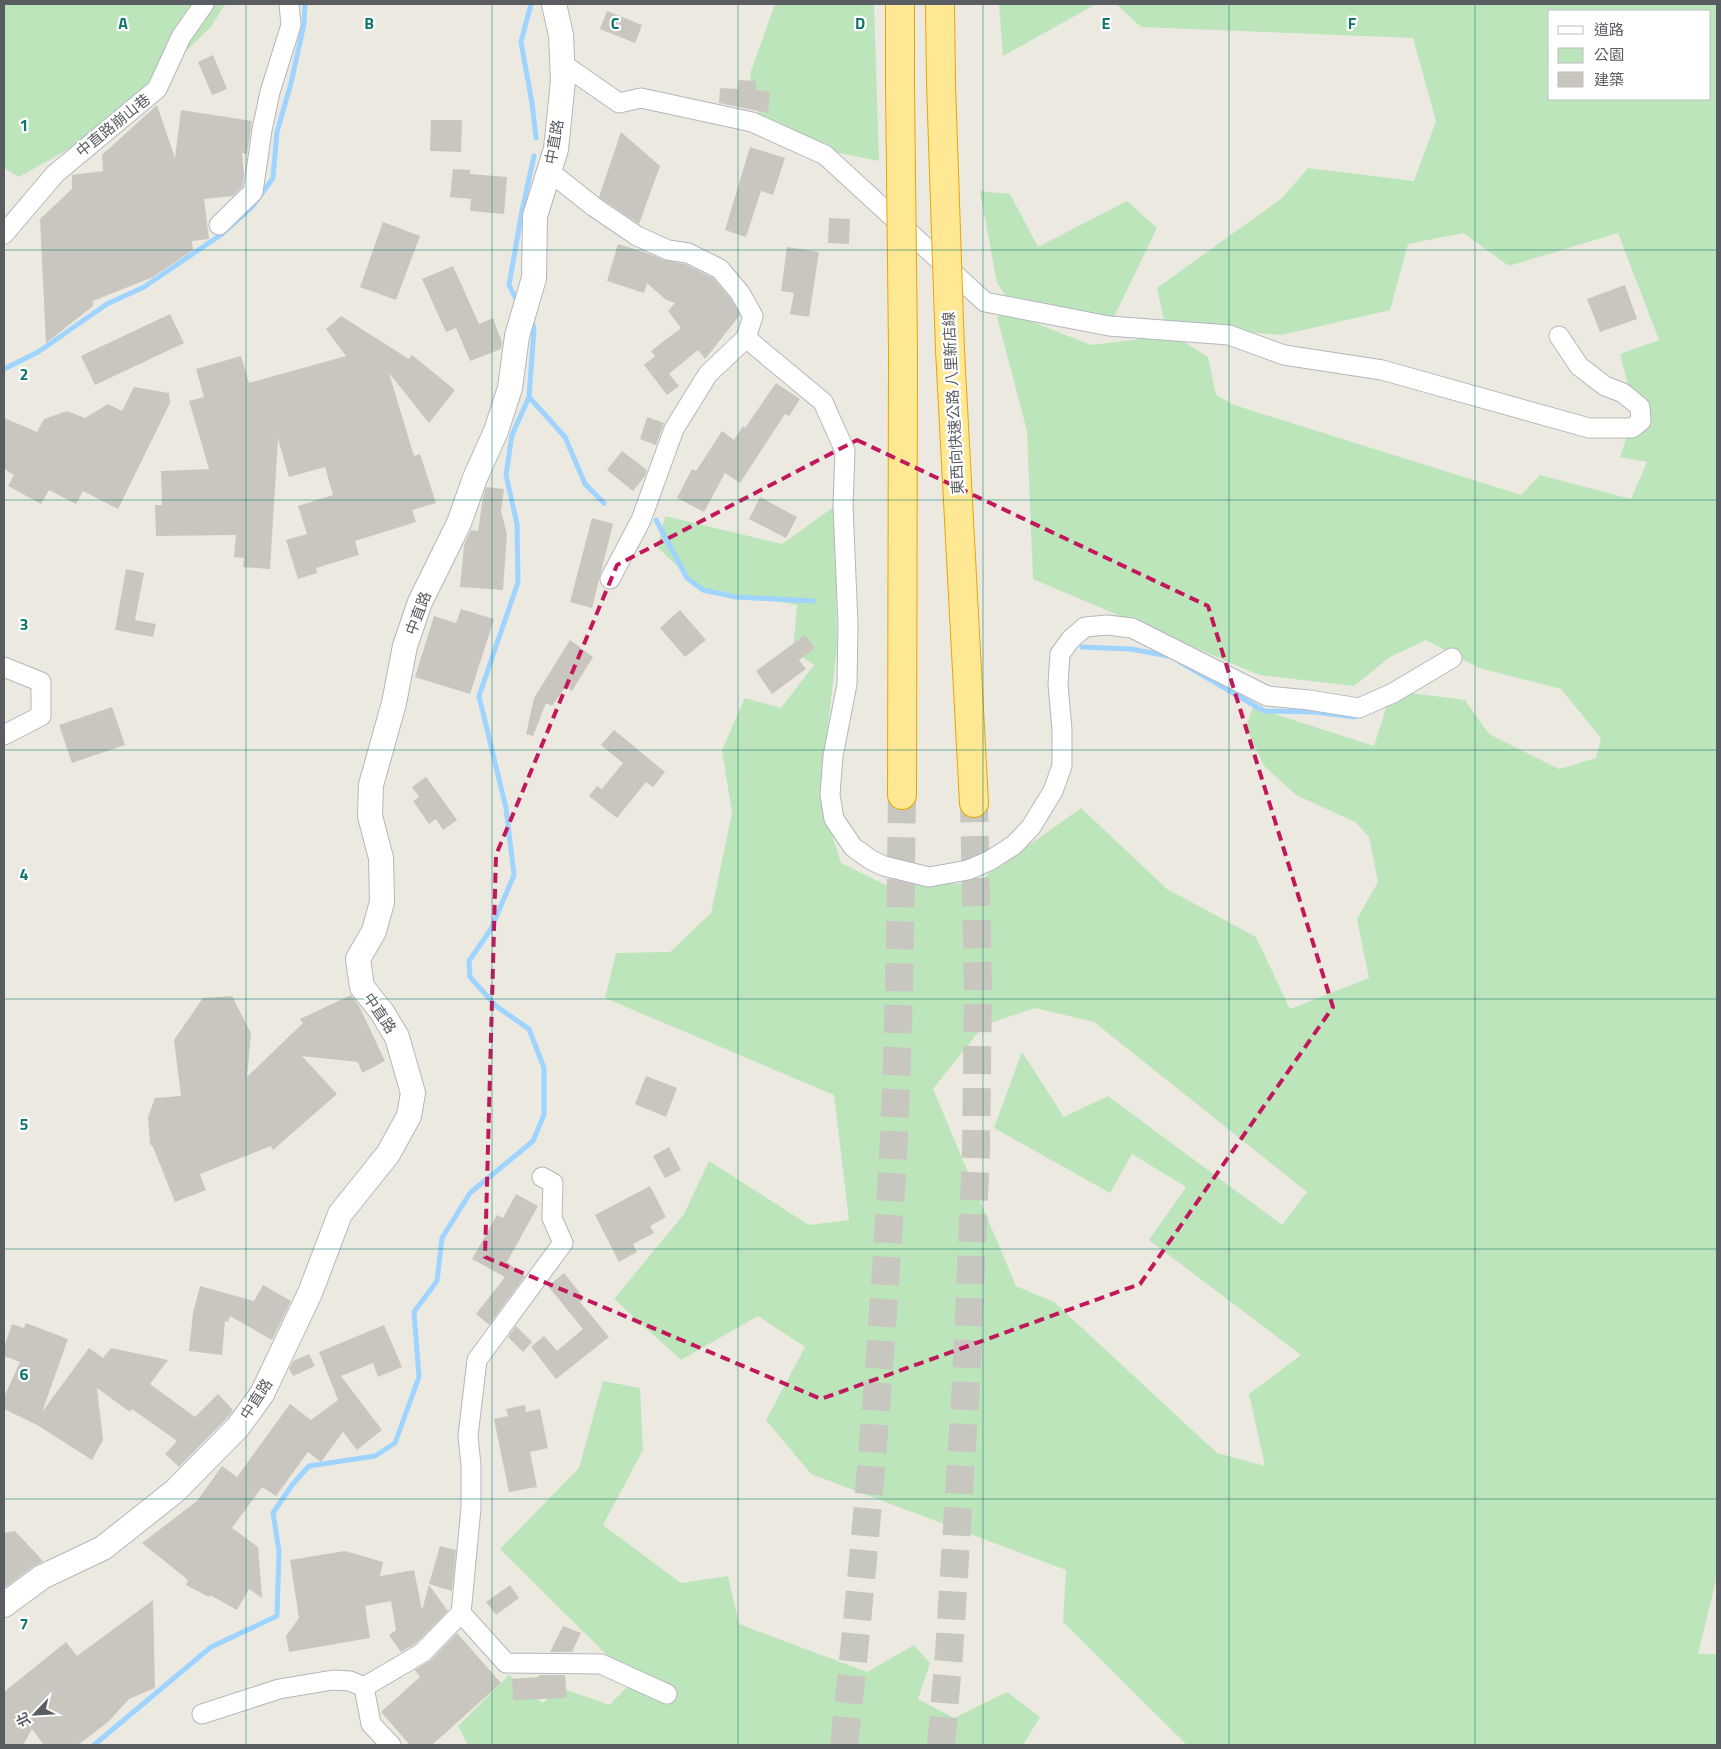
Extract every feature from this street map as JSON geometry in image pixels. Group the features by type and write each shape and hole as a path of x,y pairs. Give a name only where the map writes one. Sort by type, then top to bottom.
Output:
{"highway":[{"path":"900,4 903,351 902,795"},
{"name":"東西向快速公路 八里新店線","path":"940,4 950,350 974,803"}],"street":[{"name":"中直路崩山巷","path":"4,234 54,174 157,89 181,37 204,4"},
{"path":"219,225 253,192 262,130 270,92 290,25 288,4"},
{"name":"中直路","path":"4,1605 42,1577 103,1548 175,1491 238,1427 262,1394 310,1294 340,1214 388,1154 409,1116 413,1093 397,1037 382,1012 362,987 358,959 374,931 382,902 380,858 370,816 371,785 394,703 405,646 420,602 459,523 475,478 496,431 510,388 517,336 534,278 536,216 556,149 563,81 561,35 554,4"},
{"path":"561,35 563,64 619,103 641,98 752,122 825,155 985,302 1108,326 1228,335 1284,355 1382,370 1589,428 1632,428 1641,422 1640,407 1623,393 1605,386 1579,366 1558,336"},
{"path":"549,171 593,206 637,236 668,250 688,253 720,269 740,293 752,316 746,338 708,374 674,428 642,520 610,579"},
{"path":"746,338 823,402 845,451 843,506 848,624 847,684 833,756 830,795 834,819 844,836 853,847 871,860 884,866 929,877 968,870 989,861 1014,844 1031,827 1053,791 1062,766 1062,730 1058,684 1060,654 1071,639 1085,627 1106,625 1132,628 1267,696 1359,708 1393,693 1452,658"},
{"path":"4,667 41,682 41,716 4,735"},
{"path":"364,1688 422,1653 461,1613 471,1508 471,1465 468,1436 477,1360 563,1242 552,1218 553,1183 542,1177"},
{"path":"461,1613 506,1663 601,1664 667,1694"},
{"path":"202,1714 279,1689 333,1680 350,1682 364,1688"},
{"path":"364,1688 372,1724 391,1745"}],"highlighted area":[{"path":"857,440 1208,606 1333,1007 1140,1284 821,1399 485,1257 496,855 617,565"}],"green space":[{"path":"4,4 225,4 211,27 161,75 74,146 19,177 4,168"},
{"path":"775,4 874,4 879,161 799,145 758,115 750,74"},
{"path":"999,4 1096,4 1003,56"},
{"path":"1116,4 1717,4 1717,1576 1698,1654 1717,1654 1717,1745 1187,1745 1063,1622 1066,1570 811,1474 766,1420 805,1347 758,1316 681,1360 614,1299 684,1214 709,1161 809,1225 849,1220 834,1095 605,998 616,953 670,952 711,913 732,813 722,750 745,698 781,708 814,665 793,651 797,605 701,588 657,547 665,516 782,544 835,506 837,647 820,796 841,863 886,885 976,883 1081,808 1167,889 1256,937 1290,1009 1369,978 1357,919 1378,882 1369,837 1355,822 1296,795 1264,766 1246,727 1253,707 1374,746 1387,705 1403,692 1465,700 1489,734 1559,769 1596,758 1601,738 1561,689 1479,668 1426,640 1390,657 1354,686 1259,675 1033,579 1027,431 997,317 1007,312 1091,345 1173,335 1208,357 1216,395 1234,405 1521,495 1540,475 1631,499 1647,462 1620,457 1635,412 1620,354 1659,340 1618,233 1509,266 1463,233 1408,244 1390,310 1282,335 1165,325 1157,288 1282,198 1308,168 1414,181 1436,121 1413,38 1141,27","holes":["1035,1008 1094,1022 1307,1192 1282,1225 1108,1096 1064,1117 1022,1052 994,1128 1110,1193 1132,1154 1186,1187 1149,1240 1301,1355 1249,1394 1265,1466 1217,1453 1054,1302 1016,1286 933,1089 984,1025"]},
{"path":"980,191 1010,194 1038,247 1127,201 1157,228 1112,321 1011,303 997,283"},
{"path":"603,1381 640,1388 643,1450 603,1525 681,1583 728,1576 739,1624 867,1672 914,1645 930,1663 918,1699 954,1718 1007,1692 1040,1717 1023,1745 468,1745 458,1726 509,1675 543,1703 559,1687 609,1705 633,1681 500,1549 579,1468"}],"building":[{"path":"607,11 642,25 635,43 600,29"},
{"path":"213,55 227,89 212,95 198,62"},
{"path":"739,80 756,81 756,90 770,92 768,113 719,103 720,88 738,89"},
{"path":"157,105 175,158 181,110 252,121 247,154 242,153 244,175 242,187 233,196 204,199 209,239 192,241 193,250 153,277 93,301 93,306 46,343 40,219 72,189 72,175 103,171 102,155"},
{"path":"431,120 462,120 461,152 430,151"},
{"path":"621,132 660,166 639,224 599,197"},
{"path":"750,147 785,158 773,195 761,191 746,237 725,230"},
{"path":"453,169 470,170 470,174 507,177 504,214 470,211 471,199 450,197"},
{"path":"829,218 850,219 849,244 828,243"},
{"path":"383,222 420,236 396,300 360,287"},
{"path":"618,244 664,260 685,264 713,278 731,299 740,315 705,359 698,350 669,374 679,386 667,395 644,365 655,356 651,351 681,328 668,311 675,303 666,300 647,283 644,293 607,281"},
{"path":"787,247 819,252 809,317 790,314 794,293 781,291"},
{"path":"453,266 479,324 493,318 502,342 501,349 470,361 456,328 446,332 422,279"},
{"path":"1625,285 1637,319 1600,332 1587,299"},
{"path":"170,314 184,343 95,385 81,356"},
{"path":"341,316 409,359 412,355 455,390 429,423 389,373 414,456 420,454 436,503 412,510 416,522 355,541 359,555 316,568 317,573 298,579 286,540 307,534 298,506 333,495 325,467 289,477 278,439 270,569 243,567 244,558 234,557 236,535 156,536 155,505 162,505 161,471 209,469 189,401 204,397 196,369 241,356 249,383 346,356 326,329"},
{"path":"776,383 800,399 789,416 785,414 740,483 725,473 704,512 677,498 692,469 696,471 722,431 734,440 743,426 745,428"},
{"path":"134,387 169,393 170,403 118,509 83,491 76,504 49,490 41,504 8,486 14,475 6,470 4,466 4,418 37,432 44,419 67,411 85,418 108,404 122,411"},
{"path":"647,417 664,423 656,445 640,439"},
{"path":"622,451 647,470 645,476 633,491 607,470"},
{"path":"486,487 504,489 501,511 507,534 503,590 460,587 464,545 471,530 478,531"},
{"path":"760,497 797,517 786,538 749,519"},
{"path":"592,518 613,524 592,608 570,602"},
{"path":"126,569 144,573 135,620 156,624 153,637 115,630"},
{"path":"461,609 494,619 470,694 415,677 434,616 456,623"},
{"path":"680,610 706,640 685,657 660,628"},
{"path":"805,635 815,648 799,660 806,669 772,694 756,671"},
{"path":"570,640 593,657 572,691 566,686 552,706 546,703 533,736 526,734 534,698"},
{"path":"112,707 125,745 72,763 59,725"},
{"path":"614,730 665,772 653,787 646,782 617,818 589,796 597,786 602,789 623,763 601,745"},
{"path":"426,777 457,820 443,830 436,819 429,824 413,801 419,797 412,787"},
{"path":"351,995 359,1006 385,1061 362,1073 358,1062 302,1056 337,1094 273,1150 271,1146 200,1174 206,1190 175,1202 153,1147 150,1144 148,1117 155,1098 181,1096 174,1040 203,998 232,996 251,1033 247,1077 303,1023 300,1019"},
{"path":"646,1076 677,1088 666,1117 635,1104"},
{"path":"669,1147 681,1170 665,1178 653,1156"},
{"path":"650,1186 666,1217 650,1226 654,1233 633,1244 637,1252 619,1262 595,1215"},
{"path":"516,1194 538,1206 507,1262 525,1276 489,1325 476,1314 505,1277 472,1259 497,1215 503,1218"},
{"path":"564,1273 584,1298 580,1302 609,1337 556,1379 531,1347 544,1336 557,1351 583,1329 548,1286"},
{"path":"263,1285 291,1301 272,1340 230,1316 228,1322 225,1321 222,1355 189,1351 193,1313 200,1286 254,1301"},
{"path":"26,1323 68,1339 42,1412 89,1348 103,1358 111,1348 168,1360 150,1384 195,1417 218,1394 233,1410 179,1467 165,1454 177,1441 132,1409 130,1412 97,1388 103,1440 92,1460 39,1426 4,1409 4,1397 20,1362 4,1356 4,1347 12,1324 24,1328"},
{"path":"384,1325 402,1367 378,1377 373,1363 341,1376 382,1430 357,1450 343,1432 321,1462 308,1452 276,1496 262,1487 232,1528 258,1547 262,1598 249,1589 237,1610 210,1595 209,1597 186,1585 188,1580 142,1543 197,1501 222,1466 237,1477 290,1404 311,1420 338,1400 319,1352"},
{"path":"516,1326 532,1342 523,1352 508,1337"},
{"path":"309,1354 315,1366 293,1376 289,1369 293,1361"},
{"path":"525,1405 526,1412 540,1409 548,1448 530,1452 537,1487 509,1492 494,1419 508,1416 506,1409"},
{"path":"15,1531 43,1561 4,1588 4,1533"},
{"path":"440,1546 456,1550 452,1591 429,1584"},
{"path":"345,1551 383,1562 380,1576 414,1570 422,1610 429,1585 448,1611 415,1644 401,1652 389,1635 396,1630 391,1601 365,1606 370,1638 289,1652 286,1636 299,1618 290,1560"},
{"path":"510,1585 519,1598 496,1615 486,1602"},
{"path":"153,1600 155,1688 129,1699 108,1722 78,1745 44,1745 32,1729 23,1745 4,1745 4,1692 66,1642 77,1656"},
{"path":"563,1626 581,1633 572,1652 550,1652"},
{"path":"457,1633 501,1683 432,1745 410,1745 381,1712 420,1677 415,1670 430,1661"},
{"path":"540,1675 565,1675 567,1698 513,1700 512,1679 538,1677"}],"waterway":[{"path":"4,369 38,352 107,304 144,287 222,234 252,207 273,178 277,132 291,83 304,24 305,4"},
{"path":"531,4 521,42 536,138"},
{"path":"520,304 509,285 534,156"},
{"path":"94,1745 211,1647 277,1616 279,1551 273,1513 292,1485 309,1466 375,1456 395,1443 419,1377 414,1312 437,1281 442,1238 470,1193 533,1141 544,1115 544,1068 529,1029 496,1006 470,977 469,961 491,929 514,875 506,808 479,696 518,582 517,524 506,475 512,435 529,397 534,329 531,318"},
{"path":"529,397 565,437 585,484 604,503"},
{"path":"656,520 687,578 703,590 736,597 813,601"},
{"path":"1082,647 1131,649 1168,656"},
{"path":"1180,662 1264,711 1315,712 1355,717"}],"tunnel":[{"path":"844,1745 870,1476 890,1206 897,1052 902,795"},
{"path":"941,1745 949,1653 966,1384 976,1151 978,988 974,803"}]}
